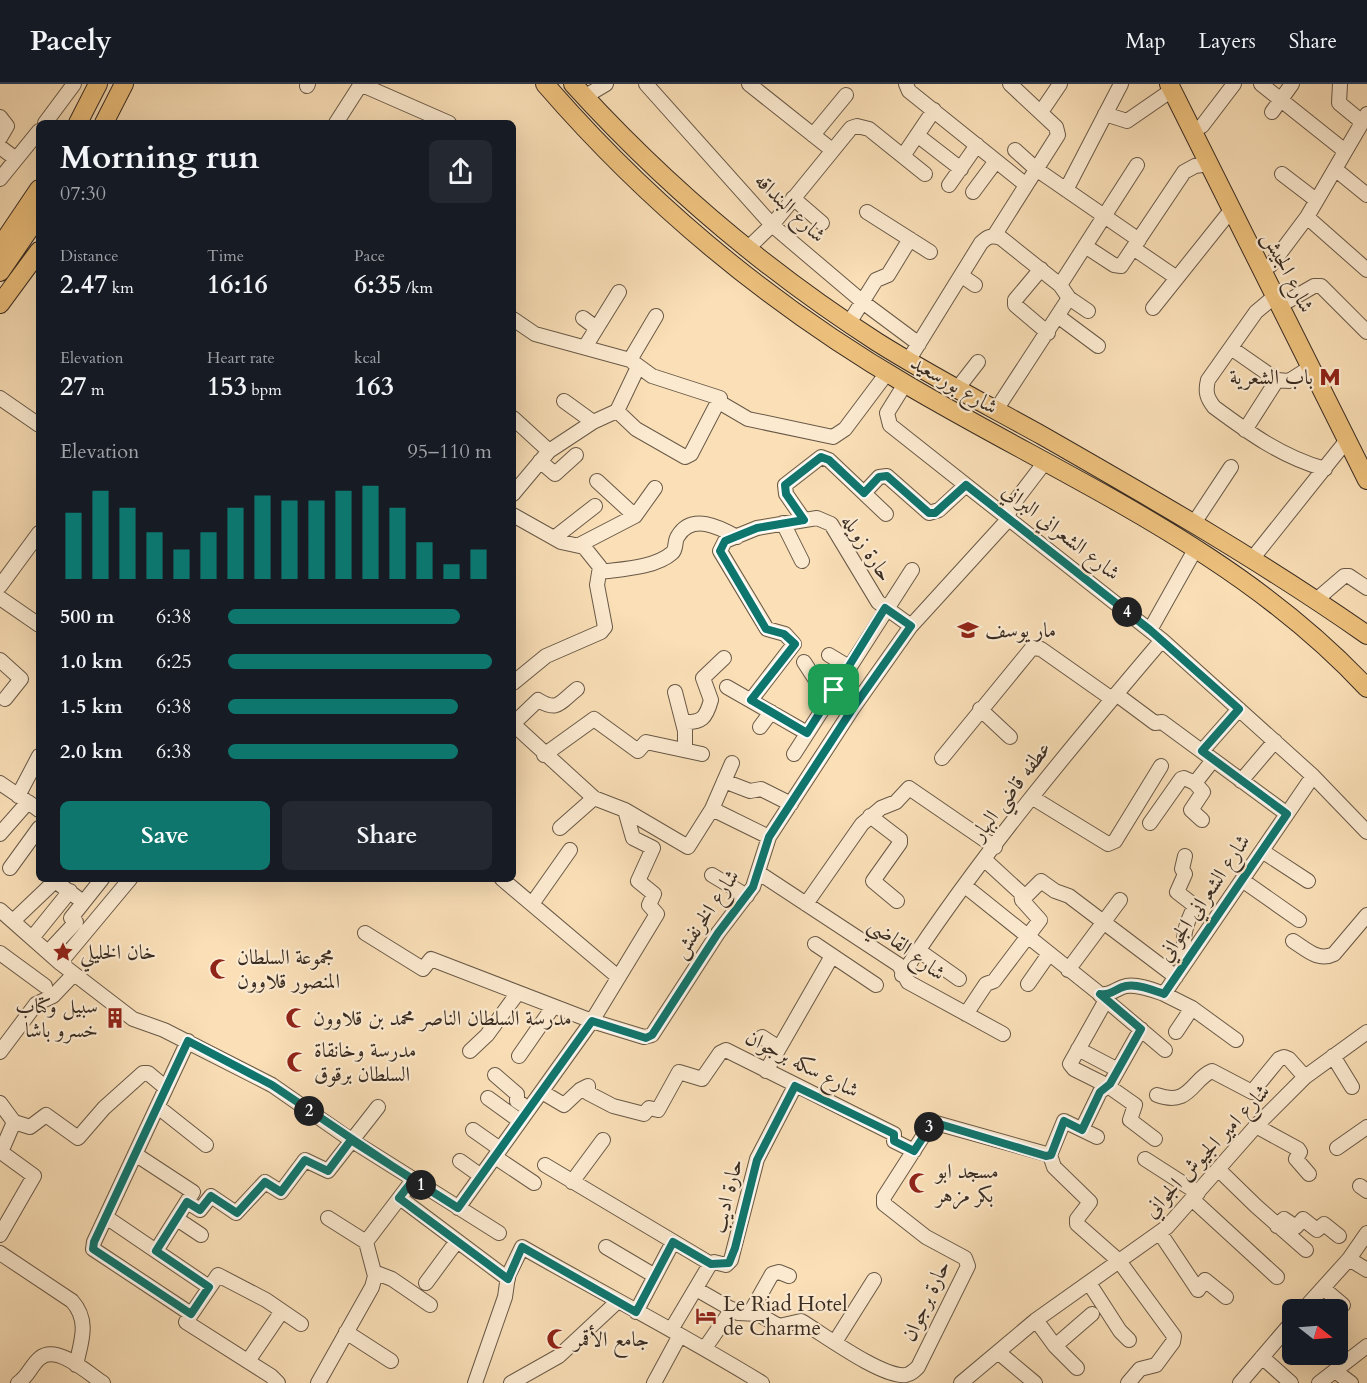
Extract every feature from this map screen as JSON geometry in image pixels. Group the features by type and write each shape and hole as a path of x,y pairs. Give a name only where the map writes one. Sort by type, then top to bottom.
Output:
{"main road":[{"path":"80,120 98,84"},
{"path":"93,120 111,84"},
{"path":"106,120 124,84"},
{"path":"119,120 137,84"},
{"name":"شارع بورسعيد","path":"545,84 628,172 720,255 818,329 905,384 1196,548 1251,584 1294,618 1367,688"},
{"name":"شارع الجيش","path":"1174,86 1202,126 1270,265 1311,367 1367,480"},
{"name":"شارع الجيش","path":"1174,86 1232,209 1367,458"},
{"name":"شارع بورسعيد","path":"578,90 687,196 747,249 849,323 908,361 1194,523 1367,635"},
{"path":"0,247 36,193"},
{"path":"0,272 36,219"},
{"path":"0,287 36,236"},
{"path":"0,304 36,255"}],"street":[{"path":"47,120 74,84"},
{"path":"338,120 361,84 428,119"},
{"path":"578,90 606,84"},
{"name":"شارع البنداقه","path":"646,84 772,225 864,303 919,345"},
{"path":"749,84 832,150"},
{"path":"906,84 909,91 1026,185"},
{"path":"994,236 1058,135 1056,127 1011,84"},
{"path":"1041,112 1060,84"},
{"path":"1066,190 1121,84"},
{"path":"1202,126 1234,84"},
{"path":"1261,84 1354,145"},
{"path":"1272,112 1292,84"},
{"path":"1270,265 1307,217 1335,169 1354,145 1365,118 1339,103 1340,84"},
{"path":"1105,114 1127,121 1174,86"},
{"path":"813,135 846,95"},
{"path":"903,156 934,110"},
{"path":"0,117 7,127 0,138"},
{"path":"827,118 846,133"},
{"path":"747,249 772,225 846,133 857,126 863,126 925,174"},
{"path":"0,179 36,135"},
{"path":"917,135 961,169"},
{"path":"950,185 977,146"},
{"path":"0,147 16,159"},
{"path":"1015,150 1036,169 1104,216 1177,278"},
{"path":"973,192 996,161"},
{"path":"1085,246 1117,267 1123,264 1184,172 1195,166 1209,164"},
{"path":"1060,285 1137,165"},
{"path":"1335,169 1367,195"},
{"path":"1282,174 1317,200"},
{"path":"793,198 822,223"},
{"path":"1153,308 1232,209"},
{"path":"867,212 930,252"},
{"path":"1307,217 1367,270"},
{"path":"908,361 986,237 994,236 1041,269 1060,285 1069,298 1088,311"},
{"path":"849,323 864,303 876,280 888,275 910,239"},
{"path":"1041,269 1015,300 1015,305 1048,333"},
{"path":"962,276 975,285"},
{"path":"1325,469 1287,456 1245,430 1214,407 1208,399 1206,390 1208,380 1256,312 1282,298 1314,286 1321,286 1367,332"},
{"path":"585,347 595,327 619,292"},
{"path":"996,410 1059,318 1069,298"},
{"path":"516,490 545,456 593,422 617,411 634,363 656,316"},
{"path":"583,318 595,327"},
{"path":"1059,318 1098,346"},
{"path":"516,321 535,334 634,363 652,376 720,400 748,419 833,437 845,429 887,373"},
{"path":"1231,348 1277,380 1289,381 1311,367"},
{"path":"957,389 978,362"},
{"path":"1245,430 1277,380"},
{"name":"شارع الشعراني البراني","path":"905,384 887,413 890,425 1162,640 1313,776 1367,832"},
{"path":"0,399 36,423"},
{"path":"617,411 636,429 685,457 691,454 720,400"},
{"path":"564,401 593,422"},
{"path":"516,422 545,456 555,474 576,455"},
{"path":"1252,559 1347,440"},
{"path":"804,520 786,494 785,485 818,458 826,458 886,514"},
{"name":"شارع الخرنفش","path":"592,1021 650,1037 718,933 747,896 759,873 769,837 853,708 911,626 1008,516 1012,504 1045,462"},
{"path":"1194,523 1232,467"},
{"path":"864,493 879,477 887,476 929,513 935,513 966,485"},
{"path":"597,481 635,516"},
{"path":"579,545 635,516 656,488"},
{"path":"554,538 595,506"},
{"path":"516,518 569,545 579,545 589,550 599,564 597,585 605,627 601,632 546,656 516,681"},
{"name":"حارة زويله","path":"736,537 757,528 817,518 831,524 878,602 911,626"},
{"path":"783,523 802,561"},
{"path":"600,572 647,564 670,555 675,550 678,535 690,525 711,525 736,537"},
{"path":"736,537 725,541 720,551 766,629 784,634 795,644 751,700"},
{"path":"0,586 36,542"},
{"path":"1150,630 1196,548"},
{"name":"حارة زويله","path":"794,754 885,608 912,570"},
{"path":"1316,600 1344,576 1349,576 1367,588"},
{"path":"0,598 36,623"},
{"name":"عطفه قاضي البهار","path":"902,975 965,886 1033,798 1162,640"},
{"path":"942,758 1029,650 1035,647 1155,723 1162,722 1287,814"},
{"path":"829,656 849,667"},
{"path":"683,722 696,723 702,720 711,700 703,678 724,658"},
{"path":"0,660 21,679 5,699"},
{"path":"804,662 814,679 834,690"},
{"path":"727,687 807,733"},
{"path":"516,730 538,700 547,707 553,707 577,689"},
{"path":"675,692 683,722 685,750"},
{"path":"980,709 1010,737"},
{"path":"1195,783 1207,755 1239,709"},
{"path":"760,727 771,712"},
{"path":"544,755 594,719 638,751 646,742 702,754"},
{"path":"516,732 594,798 625,810 688,847 712,808 732,763"},
{"path":"1241,781 1275,741"},
{"path":"1033,798 1105,843 1114,841 1161,766"},
{"path":"0,834 28,803 36,769"},
{"name":"شارع الشعراني الجواني","path":"1103,997 1121,987 1134,985 1164,994 1313,776"},
{"path":"1150,823 1180,779 1186,778 1195,783 1203,792 1191,810 1202,820"},
{"path":"724,781 750,791 761,789 791,804"},
{"path":"0,783 28,803"},
{"path":"806,904 855,833 870,816 896,802 907,789 911,789 995,847"},
{"path":"560,828 594,798"},
{"path":"712,808 769,837"},
{"path":"458,1208 592,1021 657,914 650,905 654,894 638,881 653,848 633,838 625,810"},
{"path":"870,816 901,841 873,881 897,901"},
{"path":"10,868 36,832"},
{"path":"532,904 570,850"},
{"path":"1262,851 1308,881"},
{"path":"1185,856 1182,869 1185,875 1177,892 1195,904 1183,939 1186,961"},
{"path":"966,1014 986,984 994,981 1040,917 1022,900 1021,893 985,860"},
{"name":"شارع القاضي","path":"759,873 899,965 902,975 908,982 1003,1034"},
{"path":"712,875 747,896"},
{"path":"1242,880 1299,920"},
{"path":"1022,900 1041,881 1055,891 1069,896 1176,976"},
{"path":"13,921 54,882"},
{"path":"56,882 83,902"},
{"path":"71,918 100,882"},
{"path":"60,963 128,882"},
{"path":"506,882 618,977"},
{"path":"965,886 1165,1050"},
{"path":"32,938 70,891"},
{"path":"1068,970 1120,900"},
{"path":"48,952 75,922 56,909"},
{"path":"0,910 60,963 136,1020 188,1041 272,1085 351,1140 499,1233"},
{"path":"1293,940 1315,955 1328,957 1334,954 1367,915"},
{"path":"365,933 423,969 431,959 592,1021"},
{"path":"815,944 876,985"},
{"path":"918,950 959,979"},
{"path":"0,953 45,986"},
{"path":"1028,984 1049,954"},
{"path":"766,1071 832,956"},
{"path":"0,1052 36,1004 53,996 74,974"},
{"path":"470,1051 487,1035 517,994"},
{"path":"1164,994 1192,1008 1236,1040"},
{"path":"1103,997 1070,1064 1074,1069 1108,1086 1135,1105 1130,1120 1155,1139"},
{"path":"519,1056 553,1007"},
{"path":"1176,1032 1192,1008"},
{"path":"1082,1130 1100,1092 1108,1086 1141,1029"},
{"name":"شارع امير الجيوش الجواني","path":"961,1383 1036,1320 1160,1233 1256,1126 1305,1077 1367,1032"},
{"path":"762,1037 779,1048"},
{"path":"188,1041 105,1217 93,1249 98,1255 191,1314"},
{"path":"1078,1049 1118,1070"},
{"name":"شارع سكه برجوان","path":"542,1092 564,1105 580,1090 588,1086 588,1093 613,1106 644,1114 649,1108 658,1110 679,1072 702,1078 723,1050 894,1134 894,1141 914,1151"},
{"path":"1333,1056 1352,1087"},
{"path":"1157,1095 1171,1098 1181,1095 1212,1071 1252,1092 1279,1059 1284,1057 1289,1059 1305,1077"},
{"path":"0,1103 14,1122 30,1127 46,1115 78,1138 104,1108 145,1072 166,1088"},
{"path":"495,1076 518,1094 517,1101 529,1109"},
{"name":"حارة اديب","path":"711,1264 726,1265 731,1260 757,1160 795,1086"},
{"path":"488,1098 520,1121"},
{"path":"158,1107 206,1145"},
{"path":"187,1202 200,1210 211,1196 237,1213 265,1182 281,1192 305,1160 328,1171 378,1107"},
{"path":"1097,1137 1064,1121 1050,1155 1054,1167 1090,1202 1077,1219 1077,1224 1119,1261 1175,1338 1156,1365 1140,1370 1128,1383"},
{"path":"0,1235 34,1176 1,1152 14,1122"},
{"path":"914,1151 931,1125 936,1123 1050,1155"},
{"path":"1256,1126 1298,1149 1300,1152 1296,1159 1308,1174"},
{"path":"1337,1148 1367,1128"},
{"path":"472,1130 534,1182"},
{"path":"572,1182 603,1140"},
{"name":"حارة برجوان","path":"696,1289 742,1314 758,1314 783,1327 801,1321 883,1370 900,1375 912,1373 918,1367 967,1270 965,1258 910,1226 883,1202 914,1151"},
{"path":"135,1154 192,1191 156,1251"},
{"path":"1145,1159 1195,1196 1277,1277"},
{"path":"460,1161 481,1176"},
{"path":"545,1166 711,1264 675,1332 654,1383"},
{"path":"1218,1169 1305,1250"},
{"path":"366,1242 413,1180"},
{"path":"399,1198 508,1279"},
{"path":"105,1217 209,1287"},
{"path":"318,1383 372,1287 374,1272 366,1242 328,1218"},
{"path":"177,1219 201,1235"},
{"path":"1277,1226 1284,1219 1296,1227 1303,1219 1317,1230 1324,1224 1339,1236"},
{"path":"1160,1233 1198,1290 1205,1280 1226,1297"},
{"path":"1314,1299 1349,1259 1367,1233"},
{"path":"426,1283 457,1241"},
{"path":"636,1312 673,1242"},
{"path":"606,1246 655,1276"},
{"path":"475,1383 506,1297 508,1279 522,1247 616,1302 705,1348 762,1383"},
{"path":"0,1253 72,1301 80,1311 84,1324 76,1365"},
{"path":"1349,1259 1367,1270"},
{"path":"374,1272 392,1279 430,1305"},
{"path":"750,1313 772,1274 779,1272 789,1276"},
{"path":"278,1383 248,1361 187,1323 218,1275 301,1324"},
{"path":"835,1341 874,1280"},
{"path":"1089,1283 1129,1340"},
{"path":"1323,1288 1336,1299"},
{"path":"511,1383 559,1356 616,1302"},
{"path":"705,1348 732,1309"},
{"path":"248,1361 282,1311"},
{"path":"1055,1346 1092,1314"},
{"path":"1036,1320 1055,1346 1077,1368"},
{"path":"346,1332 392,1362"},
{"path":"1240,1383 1282,1334"},
{"path":"1319,1383 1367,1346"},
{"path":"998,1352 1035,1383"},
{"path":"18,1383 40,1358 49,1354 64,1358 76,1365 83,1378 103,1383"},
{"path":"1262,1357 1292,1383"},
{"path":"1335,1371 1352,1383"}],"place":[{"name":"باب الشعرية","path":"1330,377"},
{"name":"مار يوسف","path":"968,630"},
{"name":"خان الخليلي","path":"63,952"},
{"name":"مجموعة السلطان المنصور قلاوون","path":"220,969"},
{"name":"سبيل وكتاب خسرو باشا","path":"115,1018"},
{"name":"مدرسة السلطان الناصر محمد بن قلاوون","path":"296,1018"},
{"name":"مدرسة وخانقاة السلطان برقوق","path":"297,1062"},
{"name":"مسجد ابو بكر مزهر","path":"919,1183"},
{"name":"Le Riad Hotel de Charme","path":"706,1316"},
{"name":"جامع الأقمر","path":"557,1339"}],"route":[{"path":"834,690 807,733 751,700 795,644 781,632 770,632 766,629 720,551 725,541 757,528 804,520 786,494 785,485 821,457 829,460 864,493 876,479 883,475 887,476 924,511 929,513 935,513 966,485 1150,630 1239,709 1202,751 1287,814 1164,994 1134,985 1121,987 1109,994 1100,994 1141,1029 1110,1084 1100,1092 1082,1130 1064,1121 1051,1155 1046,1156 941,1123 931,1125 914,1151 894,1141 894,1134 795,1086 764,1142 757,1160 735,1248 729,1263 726,1265 714,1262 711,1264 673,1242 636,1312 522,1247 508,1279 399,1198 413,1180 351,1140 272,1085 188,1041 94,1242 93,1249 98,1255 191,1314 209,1287 156,1251 187,1202 200,1210 211,1196 237,1213 265,1182 281,1192 305,1160 328,1171 351,1140 458,1208 592,1021 646,1038 652,1035 718,933 753,887 769,837 853,708 911,626 885,608 834,690"}]}
